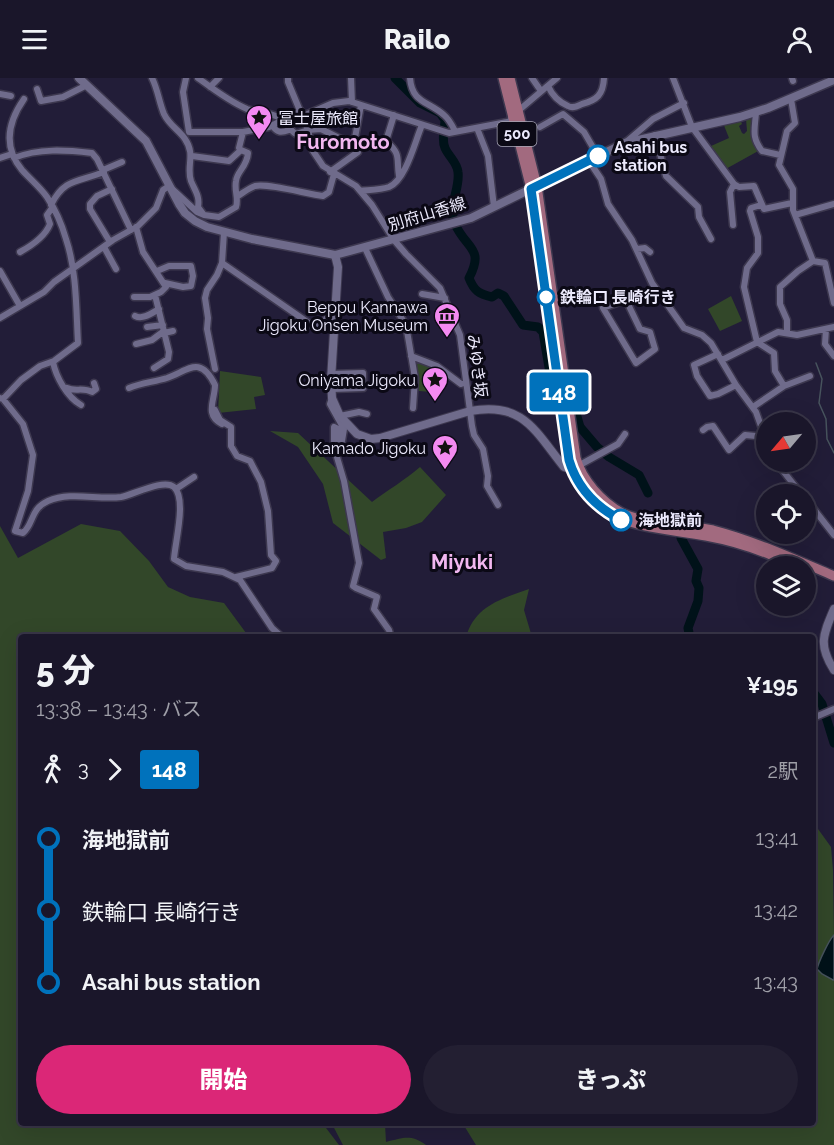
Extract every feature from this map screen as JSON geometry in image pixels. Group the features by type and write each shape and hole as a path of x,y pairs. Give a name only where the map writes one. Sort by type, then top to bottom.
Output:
{"highway":[{"name":"500","path":"503,78 515,112 534,188 572,467 582,488 608,513 630,524 723,540 772,556"},
{"name":"500","path":"510,78 515,112"},
{"name":"500","path":"572,467 607,503 628,515 713,530 764,546 834,576"},
{"path":"816,575 834,583"}],"main road":[{"name":"別府山香線","path":"79,78 146,141 185,213 207,227 224,232 335,255 471,218 625,143 756,112 834,80"}],"street":[{"path":"152,78 165,116 170,125 185,139 192,156 191,180 199,199 198,207 204,215"},
{"path":"186,78 183,92 189,132 243,132 272,125 283,119 333,103 351,102 449,133 511,121 515,112 557,78"},
{"path":"198,78 237,104 283,119 289,130 296,134 321,129 336,138 386,141 396,149 399,158 399,176"},
{"path":"210,87 219,78"},
{"path":"288,78 308,130 313,151 323,166 332,173"},
{"path":"351,78 351,102"},
{"path":"410,78 412,92 422,102 447,116 455,131"},
{"path":"532,78 541,91"},
{"path":"548,86 557,99 573,108 598,98 603,90 604,78"},
{"path":"673,78 692,127 734,184 754,186 764,209 792,203"},
{"path":"37,89 41,101 63,97 87,85"},
{"path":"0,94 12,96"},
{"path":"24,99 16,110 8,135 13,156 46,196 67,239 73,269 78,343 53,362 40,366 1,398 23,424 33,455 28,491 15,531 23,533 27,530 38,508 48,501 69,497 122,497 165,483 176,489 180,504 174,559 186,566 223,572 240,580 272,628 279,634"},
{"path":"791,99 795,123 787,131 778,165 793,189 792,203 795,215 813,261"},
{"path":"625,143 653,119 684,103"},
{"path":"359,141 355,138 361,105"},
{"path":"756,112 753,133 757,144 764,152 780,155"},
{"path":"540,127 563,114 578,125 598,156"},
{"path":"386,141 394,115"},
{"path":"272,125 275,130 281,132 289,130"},
{"path":"360,191 394,184 408,164 422,125"},
{"path":"477,128 488,156 494,207"},
{"path":"241,150 239,148 243,132"},
{"path":"0,135 8,135"},
{"path":"655,135 666,176 698,207 699,217 711,238"},
{"path":"238,196 253,186 266,185 323,196 329,192 332,173 357,152 359,141"},
{"path":"0,159 30,152 62,150 92,153 134,229 143,252 165,283 166,287 155,295 144,298 134,297"},
{"path":"192,156 230,161 241,150"},
{"path":"0,318 44,292 110,242 134,229 156,208 163,190 169,186 197,212 204,215 219,217 236,207 238,196 236,181 248,160 248,153 241,150"},
{"path":"589,161 601,179 608,204 637,249 656,290 684,328 702,335 711,343 756,414"},
{"path":"20,252 29,248 45,233 50,224 47,215 56,194 63,188 122,162"},
{"name":"みゆき坂","path":"332,173 356,186 372,205 394,240 438,284 458,330 474,435 483,449 488,476 487,486 498,505"},
{"path":"733,225 730,192 734,184"},
{"path":"110,242 90,209 90,204 97,196 112,189"},
{"path":"795,215 834,204"},
{"path":"761,205 751,208 750,211 758,237 758,253 747,268 744,287 757,342 774,353 775,370 784,386"},
{"path":"215,369 207,329 205,298 222,263 224,232"},
{"path":"104,247 116,269"},
{"path":"365,248 388,297 406,325 415,378 413,408"},
{"path":"637,249 645,248 650,252"},
{"path":"335,255 338,267 331,374 332,398 339,416 357,434 371,439 380,438 470,411 494,408 514,413 530,425 572,467 618,444 625,434"},
{"path":"787,333 787,320 781,310 780,287 798,270 813,261 834,262"},
{"path":"222,263 313,326 321,326 329,315 335,313"},
{"path":"825,263 834,303"},
{"path":"157,271 169,266 191,266 193,276 191,286 183,287 165,283"},
{"path":"0,271 20,306"},
{"path":"627,302 640,329 650,333 655,349 636,363 603,308 625,300 627,302 656,290"},
{"path":"422,294 445,298"},
{"path":"154,368 168,359 164,330 155,295"},
{"path":"135,316 147,316 159,309"},
{"path":"147,327 173,331"},
{"path":"736,385 710,396 700,382 694,365 720,357 778,332 797,336 834,327"},
{"path":"826,329 825,344 834,356"},
{"path":"136,344 152,340 164,330"},
{"path":"411,357 437,366 461,384 466,382"},
{"path":"53,362 57,376 72,399 81,405"},
{"path":"129,388 166,378 190,366 207,372 215,385 211,407 212,416 218,422 231,427 231,446 237,456 250,461 261,482 268,512 271,555 276,561 272,568 235,577"},
{"path":"331,374 363,373 363,388 331,389"},
{"path":"753,407 784,386 810,376"},
{"path":"66,388 87,389 92,392 96,389 94,383"},
{"path":"332,398 330,404 344,429 342,441 338,440 338,429 334,427 333,437 359,563 353,586 377,597 374,609 390,634"},
{"path":"215,410 225,424"},
{"path":"339,416 358,412 367,414"},
{"path":"704,430 713,426 729,450 745,435 756,437"},
{"path":"784,472 793,484"},
{"path":"176,489 194,477"},
{"path":"816,512 834,535"},
{"path":"834,609 822,645 834,670"},
{"path":"816,717 834,709"}],"green space":[{"path":"755,116 752,134 760,150 724,170 711,146 729,138 723,123 740,119 742,124 739,126 744,134 747,131 746,119"},
{"path":"731,296 742,321 720,331 708,309"},
{"path":"413,362 430,366 444,375 442,388 432,392 419,391"},
{"path":"220,371 261,377 265,395 254,397 256,409 218,413"},
{"path":"270,431 298,433 372,502 420,467 446,495 422,522 406,528 383,532 386,558 381,560 333,523 323,484 298,447"},
{"path":"81,524 120,531 149,561 168,587 190,597 224,603 247,634 18,634 18,1126 325,1126 339,1145 0,1145 0,526 18,558"},
{"path":"529,589 524,610 531,634 467,634 476,618 499,600"},
{"path":"816,826 831,847 833,870 834,935 820,960 834,980 834,1145 476,1145 464,1126 816,1126"},
{"path":"333,1126 385,1126 386,1142 411,1138 426,1145 343,1145"}],"shaded area":[{"path":"834,935 834,980 833,980 817,969"}],"waterway":[{"path":"395,78 420,103 440,113 445,120 444,145 458,172 453,218"},
{"path":"455,224 475,254 469,278 475,289 492,297 498,293 504,296 523,325 538,327 543,332 552,385"},
{"path":"816,363 822,379 819,403 826,419 827,439 834,453"},
{"path":"573,403 580,427 609,457 639,475 648,493"},
{"path":"681,538 698,569 696,581 699,588 698,601 688,628 689,634"},
{"path":"816,696 822,704 834,743"}],"bus line":[{"name":"148","path":"598,156 531,189 569,460 582,488 608,513 621,520"}],"place":[{"name":"冨士屋旅館","path":"259,141"},
{"name":"Asahi bus station","path":"598,156"},
{"name":"鉄輪口 長崎行き","path":"546,297"},
{"name":"Beppu Kannawa Jigoku Onsen Museum","path":"447,339"},
{"name":"Oniyama Jigoku","path":"435,403"},
{"name":"Kamado Jigoku","path":"445,471"},
{"name":"海地獄前","path":"621,520"}],"district":[{"name":"Furomoto","path":"343,142"},
{"name":"Miyuki","path":"462,562"}]}
